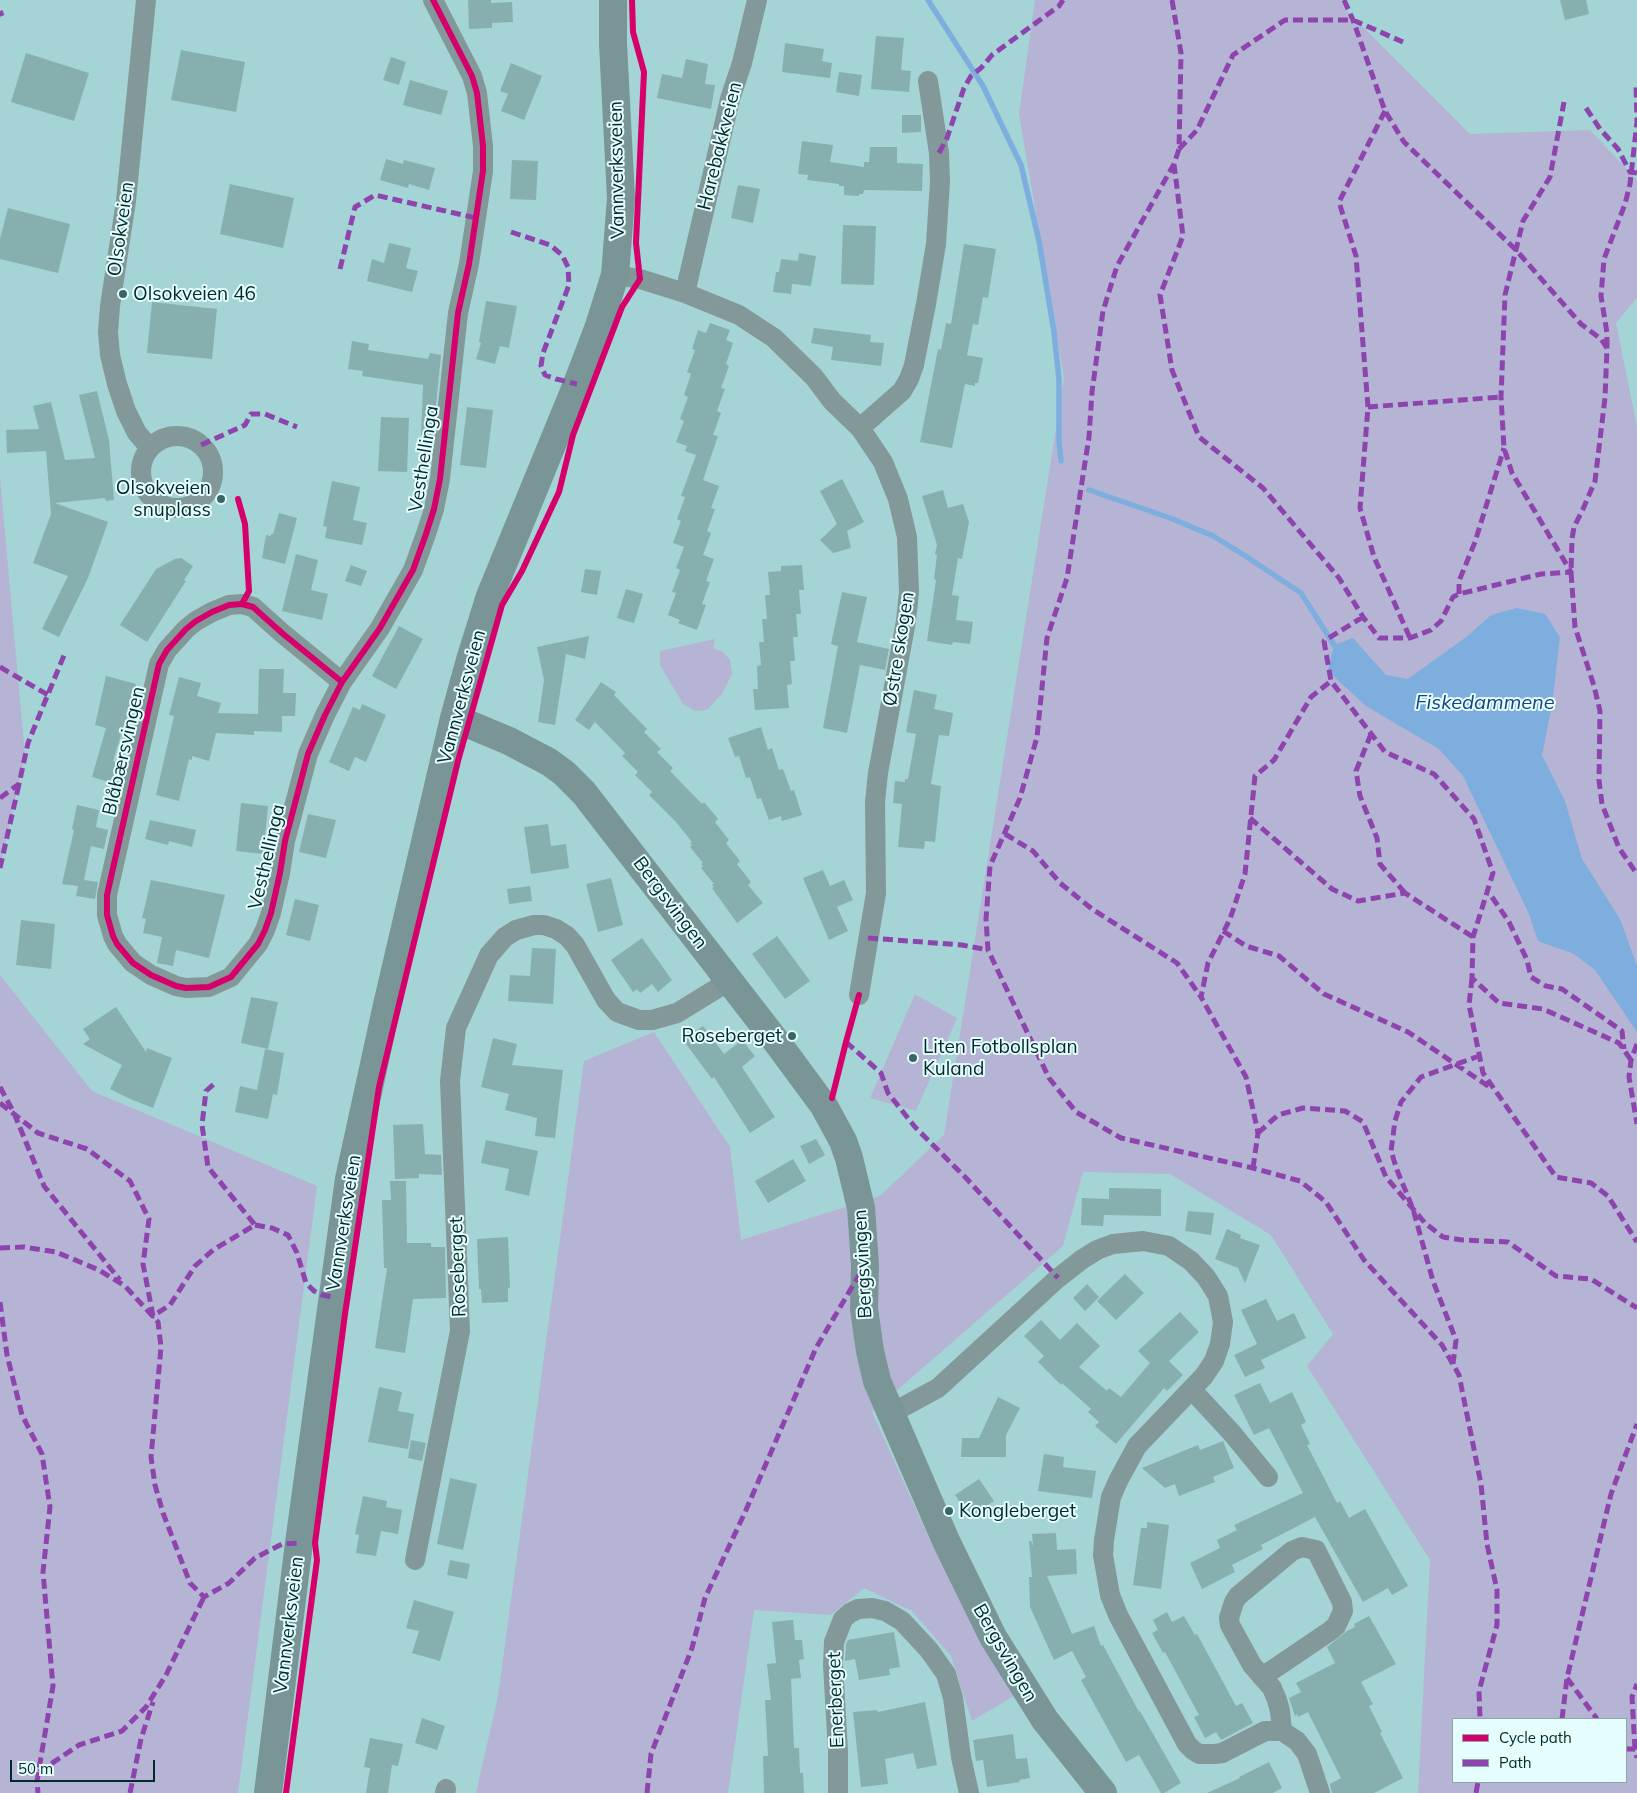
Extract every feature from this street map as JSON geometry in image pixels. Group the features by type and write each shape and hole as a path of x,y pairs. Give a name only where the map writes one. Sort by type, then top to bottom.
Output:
{"main road":[{"name":"Vannverksveien","path":"268,1793 299,1543 349,1179 390,996 454,718 470,660 490,596 577,384 615,275 621,198 613,44 613,0"},
{"name":"Bergsvingen","path":"454,718 509,741 549,762 574,782 730,981 824,1106 843,1141 855,1178 861,1208 865,1265 864,1309 870,1351 877,1381 890,1414 946,1541 993,1637 1045,1720 1103,1793"}],"street":[{"name":"Olsokveien","path":"146,0 126,201 110,306 108,332 110,355 126,411 137,432 150,448"},
{"name":"Vesthellinga","path":"231,977 246,961 265,930 275,897 286,841 308,754 342,682 380,628 413,570 434,509 440,479 458,313 469,264 482,172 483,146 477,93 462,55 433,0"},
{"name":"Harebakkveien","path":"685,293 730,99 742,63 757,0"},
{"path":"860,428 902,391 909,380 914,365 926,304 936,244 940,182 939,154 928,81"},
{"name":"Østre skogen","path":"615,275 685,293 739,315 774,338 814,377 832,401 860,428 882,462 898,500 907,538 909,592 906,621 878,773 875,802 876,893 859,995"},
{"name":"Blåbærsvingen","path":"231,977 219,984 204,987 186,988 165,982 133,963 113,936 107,915 106,905 110,879 159,664 177,638 196,621 229,605 242,604 253,607 342,682"},
{"name":"Roseberget","path":"414,1560 460,1331 450,1081 456,1028 489,955 505,937 516,930 544,924 556,929 575,945 588,966 597,986 611,1006 617,1012 639,1020 652,1020 677,1013 730,981"},
{"path":"890,1414 938,1388 1081,1260 1097,1250 1129,1241 1158,1243 1180,1252 1199,1267 1218,1296 1222,1322 1220,1344 1214,1361 1192,1390 1151,1430 1138,1446 1127,1463 1111,1497 1103,1555 1110,1595 1118,1615 1187,1744 1193,1750 1199,1754 1222,1753 1266,1732 1282,1731 1297,1741 1306,1754 1320,1793"},
{"path":"1192,1390 1231,1432 1268,1477"},
{"path":"1262,1677 1330,1631 1336,1626 1343,1611 1342,1602 1316,1550 1302,1547 1292,1551 1238,1596 1231,1609 1229,1618 1230,1625 1252,1665 1262,1677 1272,1688 1280,1711 1282,1731"},
{"name":"Enerberget","path":"838,1793 834,1642 842,1619 858,1609 872,1608 893,1616 914,1632 946,1674 954,1698 961,1757 969,1793"}],"shaded area":[{"path":"1035,0 1341,0 1346,10 1470,134 1590,130 1637,180 1637,298 1616,323 1637,427 1637,1793 1418,1793 1430,1560 1307,1366 1333,1334 1271,1235 1170,1174 1083,1172 1063,1246 872,1412 935,1551 1014,1696 972,1721 951,1656 912,1611 864,1588 831,1615 754,1610 728,1793 476,1793 498,1696 584,1061 654,1032 730,1147 741,1240 880,1196 944,1135 1064,378 1019,114"},
{"path":"0,477 25,756 0,868"},
{"path":"715,639 713,648 723,652 730,660 732,674 722,694 707,710 695,711 683,704 660,665 660,651"},
{"path":"0,975 92,1091 317,1186 238,1793 0,1793"},
{"name":"Liten Fotbollsplan Kuland","path":"915,994 957,1018 916,1111 870,1098"}],"water":[{"name":"Fiskedammene","path":"1517,608 1545,614 1560,637 1552,705 1542,755 1565,801 1582,859 1620,919 1637,966 1637,1032 1595,970 1574,954 1538,941 1529,914 1463,776 1439,749 1366,706 1328,671 1334,645 1353,638 1386,675 1408,679 1469,635 1491,615"}],"building":[{"path":"468,0 491,0 491,3 512,2 513,22 492,23 492,28 469,29"},
{"path":"1560,0 1586,0 1589,14 1565,20"},
{"path":"876,36 904,38 901,70 911,71 909,92 871,89"},
{"path":"785,43 824,49 822,61 832,63 830,78 782,72"},
{"path":"181,50 245,62 236,112 171,100"},
{"path":"26,53 89,73 74,121 11,102"},
{"path":"391,57 406,62 399,85 383,80"},
{"path":"686,59 708,64 705,84 715,85 711,109 657,98 662,74 682,78"},
{"path":"511,63 542,76 524,120 501,111 508,94 500,91"},
{"path":"839,72 862,75 859,96 836,92"},
{"path":"410,80 448,91 441,115 403,105"},
{"path":"902,115 921,115 921,132 902,133"},
{"path":"802,141 833,145 830,162 864,167 864,162 869,162 870,147 897,147 897,163 923,164 922,191 864,190 863,194 859,194 859,196 844,195 844,186 807,180 808,175 798,174"},
{"path":"386,159 403,164 404,160 435,168 429,190 409,184 408,188 380,180"},
{"path":"512,160 538,161 536,200 510,199"},
{"path":"230,184 294,198 283,248 220,234"},
{"path":"738,185 760,189 753,223 731,218"},
{"path":"8,208 70,224 58,273 0,259 0,239"},
{"path":"843,225 876,226 874,285 841,284"},
{"path":"389,243 411,248 406,268 418,271 412,292 367,281 372,259 384,263"},
{"path":"964,244 996,249 988,298 983,297 978,325 973,324 967,355 983,358 978,383 975,383 975,386 965,384 952,448 920,442 938,349 941,350 946,323 951,324"},
{"path":"799,253 816,256 811,286 792,284 791,294 773,292 776,272 779,272 781,259 798,261"},
{"path":"486,301 517,306 509,348 500,346 495,364 476,359 481,343 479,342"},
{"path":"152,302 217,309 212,359 147,353"},
{"path":"710,323 730,330 726,340 733,343 726,364 729,366 721,388 725,389 717,411 721,413 713,435 718,436 703,480 719,486 711,508 715,509 707,531 711,533 703,555 714,559 706,581 710,582 702,604 706,605 697,630 678,623 680,620 668,615 676,593 672,592 680,570 676,568 684,547 673,543 681,521 677,519 685,497 681,496 696,455 685,451 687,446 676,442 684,421 680,419 688,397 684,395 691,374 687,372 695,350 692,349 698,330 706,333"},
{"path":"814,328 871,335 870,342 884,343 881,366 831,360 833,347 811,343"},
{"path":"352,341 369,344 368,350 428,359 430,353 441,355 433,435 421,435 423,385 362,376 363,371 348,369"},
{"path":"97,391 109,440 114,500 106,501 105,498 55,503 108,522 88,578 59,637 42,629 68,576 33,563 51,514 46,451 7,453 6,430 39,429 33,406 51,402 65,460 95,458 79,395"},
{"path":"467,407 493,410 486,468 460,465"},
{"path":"381,417 409,418 407,472 378,471"},
{"path":"842,479 864,522 847,531 851,548 833,553 820,540 837,524 820,491"},
{"path":"332,481 360,487 353,520 367,523 362,545 325,538 327,527 323,526"},
{"path":"943,490 948,508 963,504 969,522 962,559 958,558 952,595 959,596 956,620 973,622 970,644 953,642 952,645 927,641 936,580 934,579 937,545 922,496"},
{"path":"279,513 297,518 285,564 262,558 266,535 271,536 273,534"},
{"path":"296,554 318,560 311,590 328,594 322,620 282,611"},
{"path":"181,558 193,566 184,580 186,581 147,642 120,625 156,569 175,559"},
{"path":"351,565 367,571 361,586 345,581"},
{"path":"802,565 804,590 799,590 801,614 796,614 798,637 793,637 795,661 790,661 792,684 787,685 789,708 755,710 753,689 758,689 757,666 761,665 759,642 764,642 762,619 767,619 765,595 770,595 768,572 781,571 781,566"},
{"path":"585,569 601,571 597,595 581,592"},
{"path":"626,589 643,594 634,623 617,618"},
{"path":"842,592 867,597 857,642 889,649 885,670 860,665 847,733 823,728 838,646 831,644"},
{"path":"399,626 423,639 396,689 372,676"},
{"path":"589,636 585,659 566,654 555,725 538,722 544,680 537,647"},
{"path":"259,669 284,669 283,693 296,693 295,716 282,716 282,732 254,731 254,735 216,733 209,761 192,756 192,760 189,759 179,801 156,795 174,716 169,715 179,677 201,683 197,696 221,703 218,713 258,714"},
{"path":"106,676 136,684 124,733 122,732 113,761 118,762 112,783 92,777 106,728 95,725"},
{"path":"601,682 616,692 614,695 647,729 644,732 661,749 657,752 673,768 670,771 702,804 704,802 718,819 715,822 729,840 726,843 740,861 737,864 751,882 748,885 763,903 737,923 712,888 714,884 701,868 703,863 690,847 692,842 676,822 649,795 652,792 635,775 638,772 622,756 625,753 595,722 589,730 575,720"},
{"path":"914,690 937,695 934,709 953,713 949,736 939,735 931,784 941,786 935,842 925,841 924,849 898,847 902,804 893,803 895,781 905,782 905,779 908,779 916,734 906,732"},
{"path":"362,704 386,715 366,762 355,757 349,771 329,762 353,707 360,710"},
{"path":"761,727 768,750 772,748 779,770 783,769 791,791 794,790 802,815 782,821 781,816 769,820 761,798 757,799 750,777 746,778 739,756 735,757 728,738"},
{"path":"241,803 268,806 263,854 236,851"},
{"path":"77,805 99,810 96,827 108,830 104,849 91,846 84,880 98,882 95,899 76,896 78,886 62,884 74,830 72,829"},
{"path":"308,814 336,820 326,858 299,852"},
{"path":"150,820 196,830 192,847 169,841 168,845 145,839"},
{"path":"548,824 551,846 566,844 569,868 531,874 524,827"},
{"path":"823,870 830,886 844,880 853,900 837,907 848,931 829,940 803,878"},
{"path":"611,878 623,925 598,932 586,884"},
{"path":"151,880 225,895 209,958 176,950 173,966 157,963 162,937 143,933 146,919 142,918"},
{"path":"530,886 532,901 509,904 507,889"},
{"path":"295,899 319,905 310,941 286,935"},
{"path":"21,920 55,924 51,969 16,965"},
{"path":"777,936 810,981 785,999 752,954"},
{"path":"642,938 672,980 658,992 652,984 640,993 637,989 633,992 611,960"},
{"path":"532,948 556,949 553,1004 508,1001 510,975 530,976"},
{"path":"251,997 278,1002 268,1049 241,1043"},
{"path":"116,1007 146,1052 147,1048 172,1058 153,1108 110,1089 122,1065 83,1044 90,1039 83,1029"},
{"path":"703,1026 724,1054 742,1040 755,1056 742,1067 775,1117 750,1133 714,1077 712,1079 683,1040"},
{"path":"493,1038 517,1044 512,1065 563,1070 555,1138 535,1136 537,1118 505,1110 509,1094 481,1087"},
{"path":"265,1049 284,1053 277,1095 273,1094 268,1119 235,1112 240,1086 257,1090"},
{"path":"423,1124 425,1154 441,1155 442,1175 419,1174 419,1178 395,1179 393,1125"},
{"path":"816,1139 825,1155 809,1164 800,1146"},
{"path":"486,1140 538,1151 529,1196 505,1190 509,1169 481,1163"},
{"path":"793,1159 806,1181 768,1203 755,1181"},
{"path":"390,1181 406,1181 407,1243 431,1243 431,1247 445,1247 446,1298 413,1299 405,1353 375,1348 387,1268 384,1268 382,1200 391,1200"},
{"path":"1109,1188 1161,1189 1161,1216 1104,1215 1103,1226 1081,1225 1082,1198 1109,1199"},
{"path":"1188,1211 1214,1213 1211,1235 1185,1231"},
{"path":"1227,1229 1241,1235 1240,1238 1260,1245 1245,1283 1238,1268 1215,1259"},
{"path":"508,1237 510,1288 508,1288 508,1302 482,1303 481,1289 479,1289 477,1239"},
{"path":"1125,1274 1144,1293 1116,1320 1097,1301"},
{"path":"1087,1284 1099,1297 1085,1311 1073,1298"},
{"path":"1266,1299 1277,1321 1294,1313 1306,1338 1261,1360 1265,1368 1245,1377 1234,1355 1257,1344 1241,1310"},
{"path":"1180,1312 1199,1332 1169,1361 1183,1375 1167,1391 1164,1388 1116,1444 1095,1426 1099,1422 1088,1412 1091,1409 1062,1383 1061,1385 1038,1362 1044,1356 1024,1336 1041,1320 1060,1340 1077,1323 1100,1346 1079,1367 1107,1391 1109,1388 1121,1397 1150,1363 1138,1351"},
{"path":"1260,1383 1270,1403 1292,1392 1306,1422 1301,1425 1310,1444 1307,1445 1337,1503 1340,1501 1349,1518 1365,1509 1408,1586 1392,1595 1388,1588 1363,1602 1315,1517 1261,1545 1263,1549 1232,1565 1235,1572 1202,1589 1190,1563 1220,1548 1217,1540 1237,1530 1234,1525 1303,1493 1269,1428 1254,1435 1234,1395"},
{"path":"379,1387 402,1392 398,1411 414,1414 408,1449 368,1442"},
{"path":"998,1397 1020,1408 1006,1435 1006,1457 961,1457 962,1438 979,1438"},
{"path":"411,1440 426,1443 422,1461 408,1458"},
{"path":"1223,1441 1234,1468 1213,1477 1215,1482 1179,1496 1175,1484 1165,1488 1142,1468 1198,1445 1200,1450"},
{"path":"1044,1454 1064,1457 1063,1467 1096,1471 1092,1498 1038,1491"},
{"path":"450,1478 477,1484 463,1550 437,1544"},
{"path":"979,1479 994,1501 970,1517 955,1495"},
{"path":"363,1496 387,1501 386,1507 402,1510 398,1534 381,1531 376,1556 356,1553 359,1535 355,1534"},
{"path":"1147,1522 1169,1525 1161,1589 1133,1585 1141,1528 1147,1528"},
{"path":"1056,1533 1057,1550 1076,1549 1077,1574 1047,1576 1072,1634 1094,1626 1101,1646 1103,1645 1139,1712 1181,1783 1164,1793 1161,1793 1139,1755 1126,1762 1081,1680 1086,1677 1072,1651 1054,1660 1030,1607 1029,1577 1032,1577 1029,1541 1031,1541 1033,1546 1032,1534"},
{"path":"450,1560 470,1564 467,1579 447,1575"},
{"path":"414,1600 454,1612 440,1661 412,1653 419,1631 406,1628"},
{"path":"1167,1612 1172,1622 1184,1616 1195,1635 1197,1634 1236,1706 1242,1703 1253,1723 1221,1740 1216,1732 1205,1738 1194,1717 1199,1715 1165,1652 1163,1653 1152,1633 1158,1630 1153,1620"},
{"path":"1369,1616 1396,1664 1361,1682 1373,1704 1369,1706 1382,1732 1380,1733 1403,1778 1374,1793 1332,1793 1330,1784 1341,1778 1308,1712 1298,1717 1297,1714 1295,1716 1289,1698 1301,1692 1296,1683 1335,1663 1327,1647 1355,1627 1354,1624"},
{"path":"793,1620 795,1640 802,1640 804,1659 799,1660 801,1678 791,1679 794,1748 799,1748 800,1773 803,1773 804,1793 764,1793 763,1756 768,1756 765,1700 771,1700 767,1664 776,1663 772,1622"},
{"path":"894,1632 900,1667 889,1669 890,1675 859,1680 855,1659 845,1661 848,1640"},
{"path":"925,1702 937,1765 917,1769 913,1753 885,1759 888,1784 861,1787 853,1712 877,1710 878,1712"},
{"path":"422,1718 445,1726 437,1750 415,1743"},
{"path":"1013,1734 1016,1759 1027,1758 1030,1778 1019,1780 1020,1782 987,1787 983,1760 976,1761 973,1740"},
{"path":"370,1738 403,1744 398,1766 392,1765 388,1793 366,1793 370,1768 364,1767"},
{"path":"1269,1762 1282,1788 1273,1793 1207,1793 1240,1778"}],"waterway":[{"path":"928,0 983,86 1021,165 1039,241 1054,332 1059,379 1059,441 1061,461"},
{"path":"1089,490 1173,519 1213,536 1244,555 1301,593 1334,645"}],"marked path":[{"path":"939,153 947,138 964,88 971,76 992,55 1059,6 1063,0"},
{"path":"1172,0 1181,53 1179,149 1174,164 1117,266 1103,311 1092,392 1089,437 1067,578 1047,638 1037,737 1020,798 990,866 986,919 988,950 1049,1078 1076,1112 1121,1138 1253,1168 1300,1181 1326,1202 1364,1260 1442,1345 1459,1375 1481,1484 1487,1544 1497,1590 1497,1625 1479,1691 1480,1718"},
{"path":"1344,0 1353,20 1385,111 1404,142 1516,250 1581,324 1601,339 1607,348 1605,398 1595,481 1574,527 1571,572 1575,627 1600,711 1599,780 1602,804 1619,848 1637,874"},
{"path":"0,11 2,16"},
{"path":"1179,149 1197,130 1233,55 1285,20 1353,20 1403,42"},
{"path":"1607,347 1607,333 1601,296 1604,259 1625,204 1630,184 1637,122 1636,85"},
{"path":"1174,164 1183,236 1160,295 1172,370 1199,437 1263,488 1339,578 1363,617 1379,638 1410,638 1431,630 1441,621 1453,597 1459,594 1541,574 1571,572 1512,473 1504,448 1501,397 1505,295 1523,221 1550,177 1564,102"},
{"path":"1586,108 1600,129 1618,149 1630,172 1637,173"},
{"path":"1385,111 1339,202 1356,256 1368,407 1360,508 1374,557 1410,638"},
{"path":"340,269 355,207 375,195 476,218"},
{"path":"511,232 550,245 562,255 568,267 569,285 543,353 541,366 545,375 577,384"},
{"path":"1368,407 1501,397"},
{"path":"201,445 245,425 251,414 265,414 297,427"},
{"path":"1459,594 1459,581 1475,542 1504,448"},
{"path":"1363,617 1324,641 1331,681 1385,752 1434,774 1474,819 1493,873 1473,937 1472,978 1499,1003 1543,1009 1619,1043 1631,1060"},
{"path":"0,798 19,784 28,743 65,653"},
{"path":"0,667 48,695"},
{"path":"1253,1168 1258,1133 1246,1077 1201,997 1208,963 1230,919 1245,874 1255,776 1274,760 1311,697 1331,681"},
{"path":"1371,734 1356,771 1360,796 1377,838 1380,864 1405,893"},
{"path":"0,868 19,784"},
{"path":"1250,818 1332,889 1358,901 1405,893 1473,937"},
{"path":"1005,834 1033,851 1060,883 1092,909 1177,963 1201,997"},
{"path":"1492,897 1509,922 1527,960 1531,977 1546,986 1562,989 1622,1031 1624,1049"},
{"path":"1223,931 1246,946 1279,956 1324,994 1408,1032 1491,1088"},
{"path":"868,938 962,945 988,950"},
{"path":"1472,978 1469,1005 1483,1073 1556,1177 1591,1183 1608,1196 1637,1242"},
{"path":"846,1042 881,1073 888,1093 915,1127 966,1178 1058,1278"},
{"path":"1637,1044 1631,1060 1629,1077 1637,1124"},
{"path":"1453,1364 1456,1340 1433,1281 1413,1209 1391,1151 1395,1121 1401,1102 1421,1077 1479,1056"},
{"path":"0,1103 38,1133 87,1149 130,1181 149,1219 143,1264 153,1316 170,1305 195,1266 213,1250 255,1225 208,1167 202,1125 206,1091 215,1083"},
{"path":"0,1087 14,1113 44,1186 120,1280"},
{"path":"1258,1133 1278,1115 1303,1108 1345,1111 1363,1122 1386,1177 1425,1223 1443,1237 1462,1240 1508,1242 1556,1276 1591,1279 1637,1308"},
{"path":"255,1225 272,1228 288,1235 297,1253 306,1283 314,1291 333,1297"},
{"path":"0,1248 24,1247 56,1252 99,1270 125,1286 158,1322 161,1347 151,1457 155,1485 163,1513 190,1583 204,1597 229,1583 255,1558 282,1544 299,1543"},
{"path":"647,1793 651,1754 692,1648 705,1598 746,1510 816,1348 865,1265"},
{"path":"0,1302 7,1355 22,1415 42,1454 50,1507 43,1572 53,1686 37,1781 38,1793"},
{"path":"1562,1718 1567,1678 1611,1494 1637,1424"},
{"path":"39,1772 79,1745 122,1731 146,1707 166,1675 204,1597"},
{"path":"1567,1678 1596,1718"},
{"path":"1635,1749 1632,1697 1637,1684"},
{"path":"130,1793 141,1739 153,1702"},
{"path":"1627,1749 1635,1749 1637,1758"},
{"path":"1476,1793 1478,1783"}],"cycle path":[{"path":"342,682 253,607 242,604 229,605 196,621 167,650 159,664 107,895 107,915 113,936 117,944 133,963 151,975 176,986 186,988 209,987 231,977 258,944 271,913 285,841 308,754 342,682 380,628 413,570 434,509 440,479 458,313 469,264 483,171 483,146 477,93 472,76 433,0"},
{"path":"286,1793 317,1560 315,1543 345,1314 379,1087 458,761 502,605 522,571 559,492 573,435 622,307 640,279 636,243 644,72 633,32 632,0"},
{"path":"238,499 245,524 249,591 242,604"},
{"path":"832,1098 859,995"}],"place":[{"name":"Olsokveien 46","path":"123,294"},
{"name":"Olsokveien snuplass","path":"221,499"},
{"name":"Roseberget","path":"792,1036"},
{"name":"Liten Fotbollsplan Kuland","path":"913,1058"},
{"name":"Kongleberget","path":"949,1511"}]}
